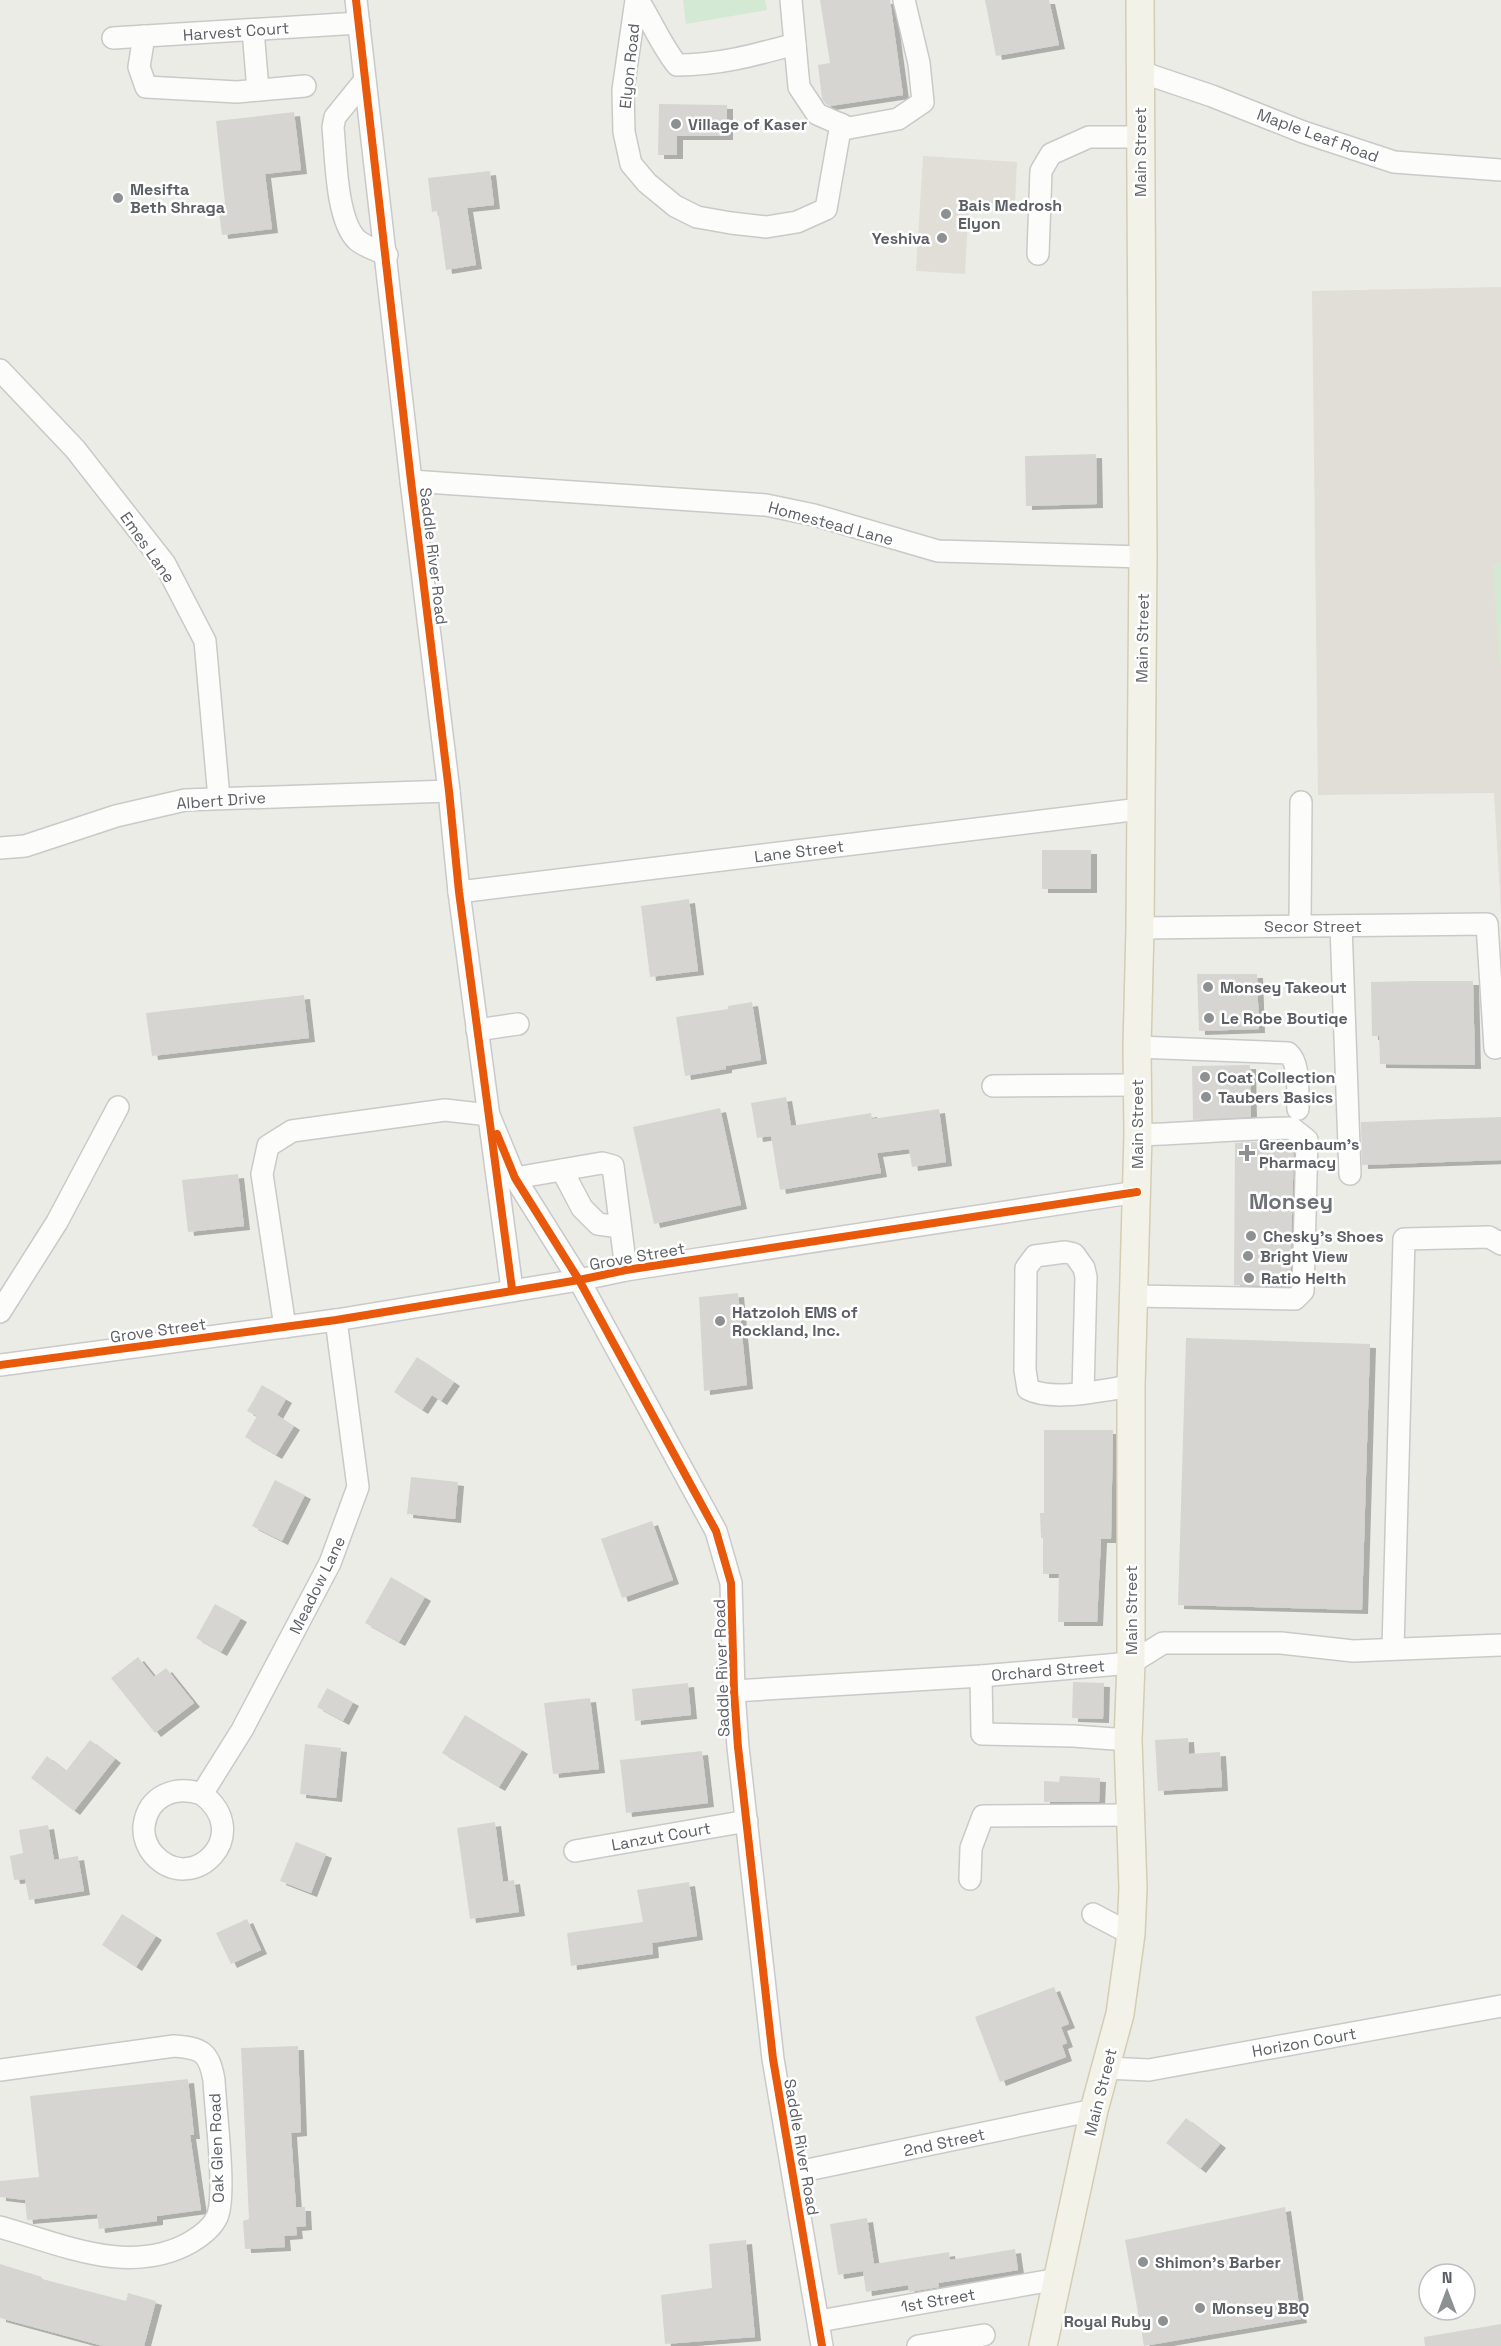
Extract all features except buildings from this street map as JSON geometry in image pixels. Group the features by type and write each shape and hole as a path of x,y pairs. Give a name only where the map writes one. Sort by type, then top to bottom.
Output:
{"main road":[{"name":"Main Street","path":"1043,2346 1094,2110 1120,2013 1131,1934 1133,1888 1128,1740 1131,1663 1131,1386 1138,1135 1143,557 1140,0"}],"street":[{"name":"Saddle River Road","path":"356,0 459,892 512,1289"},
{"path":"637,0 652,22 663,47 677,65 707,65 740,60 795,44"},
{"name":"Elyon Road","path":"637,0 623,90 624,132 631,164 647,183 675,206 697,217 731,224 766,227 797,222 826,209 841,124"},
{"path":"791,0 799,87 817,114 849,128 898,119 923,102 920,63 904,0"},
{"name":"Harvest Court","path":"113,38 359,23"},
{"path":"253,30 258,90"},
{"path":"144,36 139,67 146,87 237,92 305,86"},
{"name":"Maple Leaf Road","path":"1141,72 1212,96 1303,132 1394,162 1501,170"},
{"path":"365,80 335,117 333,127 343,218 359,242 387,255"},
{"path":"1038,254 1041,171 1051,154 1089,137 1139,137"},
{"name":"Emes Lane","path":"0,370 75,449 165,564 205,641 219,798"},
{"name":"Homestead Lane","path":"411,481 766,505 814,515 938,551 1143,557"},
{"name":"Albert Drive","path":"0,848 25,846 116,816 184,800 449,791"},
{"path":"1300,925 1301,802"},
{"name":"Lane Street","path":"459,892 1140,809"},
{"name":"Secor Street","path":"1140,928 1487,924 1495,1048"},
{"path":"1341,926 1350,1174"},
{"path":"477,1030 518,1024"},
{"path":"1137,1047 1288,1053 1292,1056 1296,1072 1298,1109"},
{"path":"993,1086 1137,1086"},
{"path":"0,1312 57,1222 118,1107"},
{"path":"285,1327 262,1174 268,1146 292,1131 398,1116 445,1110 489,1115"},
{"name":"Saddle River Road","path":"489,1115 515,1178 579,1280 716,1531 731,1583 734,1691 773,2059 822,2346"},
{"path":"1134,1296 1295,1299 1303,1291 1307,1140 1292,1128 1229,1129 1196,1133 1138,1135"},
{"path":"515,1178 602,1163 613,1166 626,1270"},
{"path":"562,1170 582,1208 597,1224 620,1227"},
{"name":"Grove Street","path":"0,1365 336,1320 512,1289 579,1280 626,1270 1137,1192"},
{"path":"1393,1649 1404,1239 1489,1237 1501,1244"},
{"path":"1083,1393 1086,1276 1084,1268 1074,1254 1065,1252 1035,1256 1026,1268 1025,1370 1028,1389 1037,1394 1083,1393 1131,1386"},
{"name":"Meadow Lane","path":"202,1794 242,1730 330,1563 358,1487 336,1320"},
{"name":"Orchard Street","path":"734,1691 981,1676 1131,1663 1163,1643 1281,1643 1353,1651 1501,1645"},
{"path":"981,1676 982,1734 1128,1740"},
{"path":"970,1879 971,1848 983,1816 1129,1815"},
{"name":"Lanzut Court","path":"575,1851 747,1821"},
{"path":"1093,1914 1131,1934"},
{"name":"Horizon Court","path":"1106,2068 1149,2070 1501,2006"},
{"name":"Oak Glen Road","path":"0,2070 174,2046 201,2050 211,2062 221,2194 217,2217 204,2234 183,2247 156,2256 128,2258 101,2256 0,2227"},
{"name":"2nd Street","path":"793,2173 1094,2110"},
{"name":"1st Street","path":"819,2321 1058,2279"},
{"path":"918,2346 984,2335"}],"shaded area":[{"name":"Yeshiva","path":"923,156 1017,162 1015,205 969,202 965,274 916,271"},
{"path":"1501,287 1501,913 1494,793 1318,795 1312,291"}],"green space":[{"path":"683,0 765,0 767,10 686,24"},
{"path":"1493,563 1501,563 1501,664 1499,661"}],"cycle path":[{"path":"356,0 459,892 512,1289"},
{"path":"497,1134 515,1178 579,1280 716,1531 731,1583 738,1747 773,2059 822,2346"},
{"path":"0,1365 336,1320 579,1280 626,1270 1137,1192"}],"place":[{"name":"Village of Kaser","path":"676,124"},
{"name":"Mesifta Beth Shraga","path":"118,198"},
{"name":"Bais Medrosh Elyon","path":"946,214"},
{"name":"Yeshiva","path":"942,238"},
{"name":"Monsey Takeout","path":"1208,987"},
{"name":"Le Robe Boutiqe","path":"1209,1018"},
{"name":"Coat Collection","path":"1205,1077"},
{"name":"Taubers Basics","path":"1206,1097"},
{"name":"Greenbaum's Pharmacy","path":"1247,1153"},
{"name":"Chesky's Shoes","path":"1251,1236"},
{"name":"Bright View","path":"1248,1256"},
{"name":"Ratio Helth","path":"1249,1278"},
{"name":"Hatzoloh EMS of Rockland, Inc.","path":"720,1321"},
{"name":"Shimon's Barber","path":"1143,2262"},
{"name":"Monsey BBQ","path":"1200,2308"},
{"name":"Royal Ruby","path":"1163,2321"}],"district":[{"name":"Monsey","path":"1291,1201"}]}
